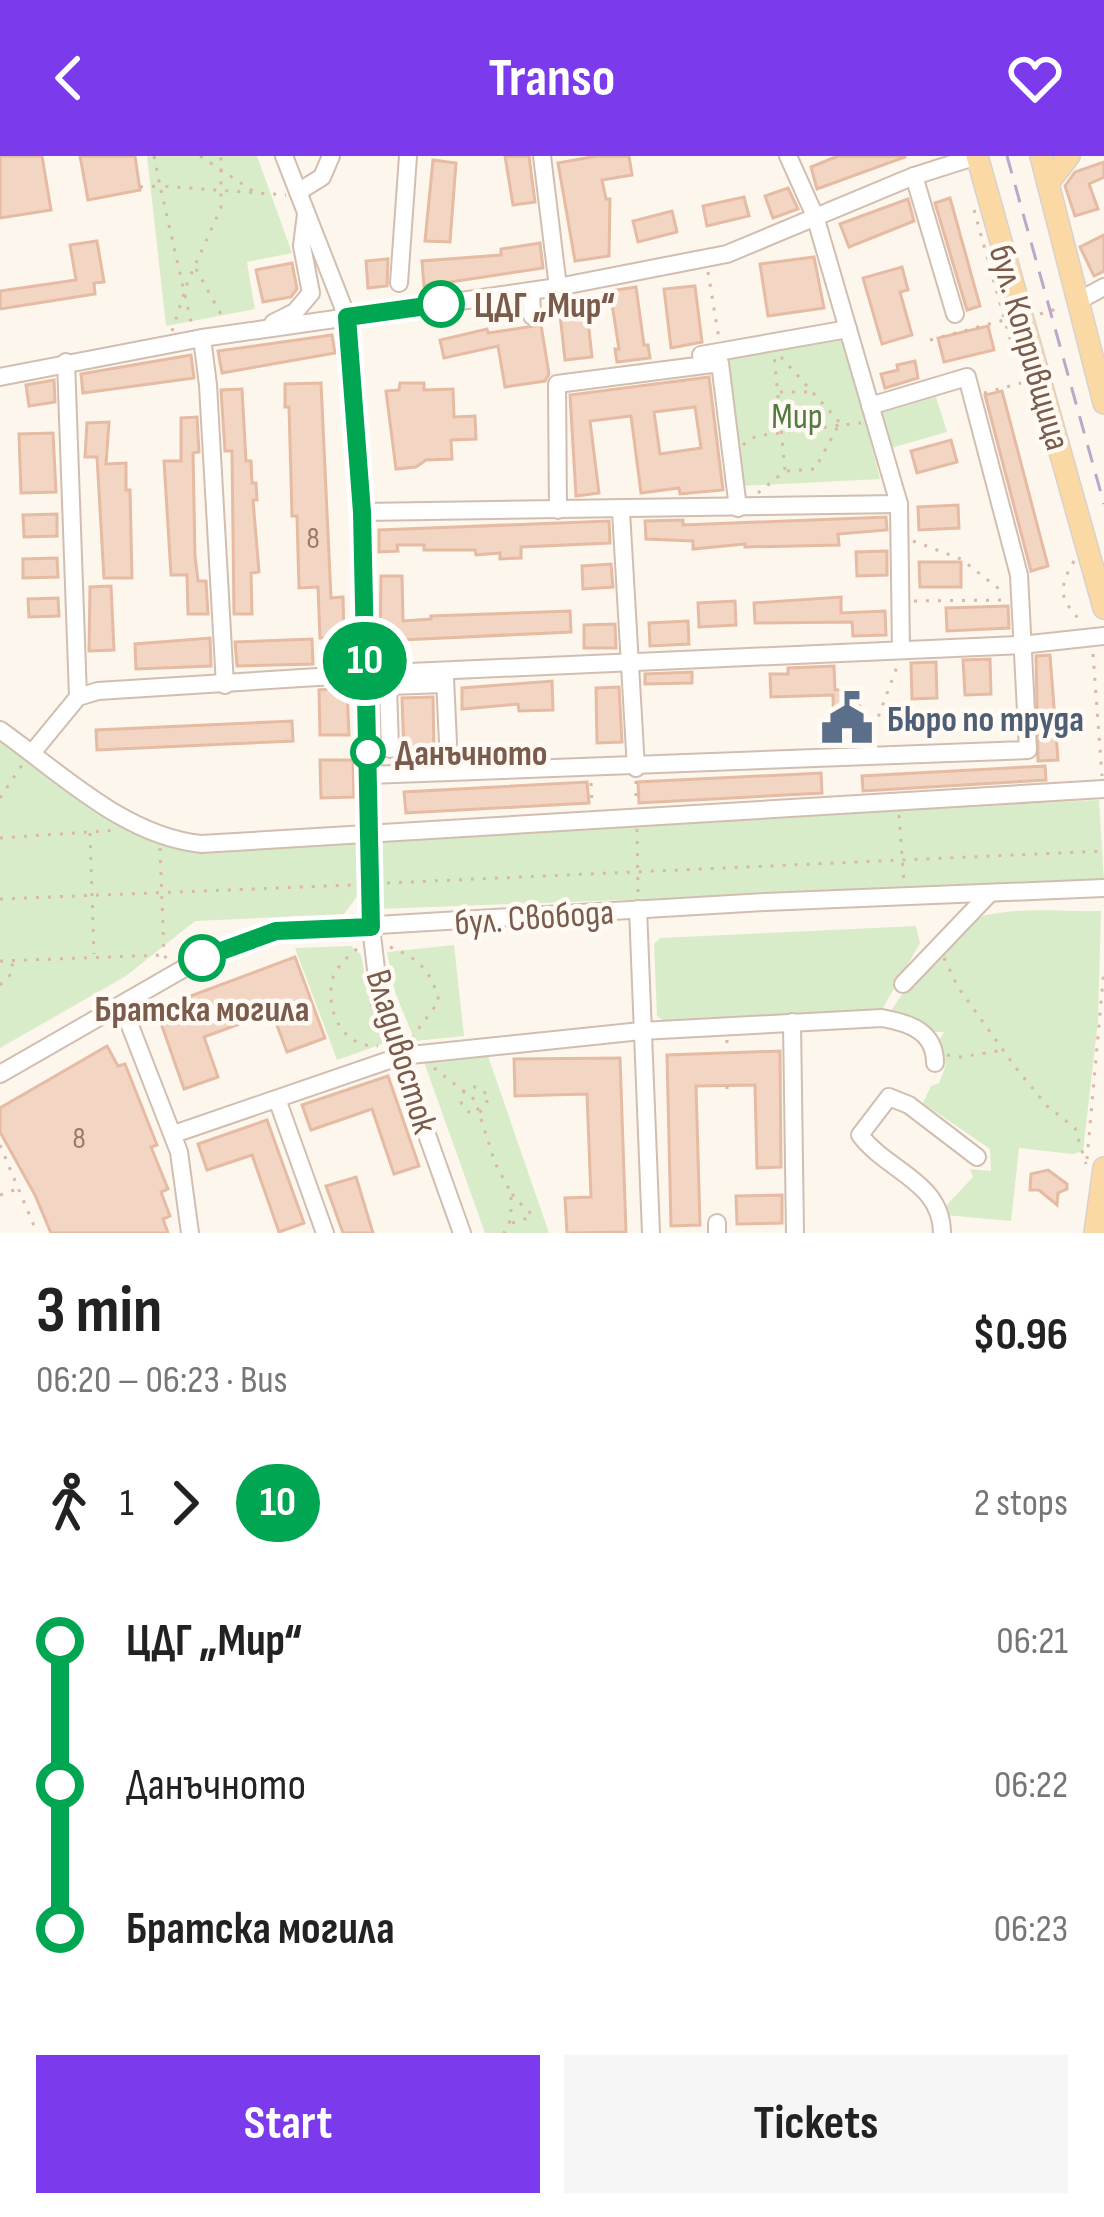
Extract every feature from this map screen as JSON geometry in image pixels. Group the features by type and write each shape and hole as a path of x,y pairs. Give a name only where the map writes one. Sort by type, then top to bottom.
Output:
{"main road":[{"name":"бул. Копривщица","path":"977,156 1014,319 1104,608"},
{"name":"бул. Копривщица","path":"1041,156 1104,400"},
{"path":"1048,183 1069,156"},
{"path":"1095,1167 1095,1233"}],"street":[{"name":"Владивосток","path":"284,156 347,317 362,512 371,927 380,1003 462,1233"},
{"path":"265,329 295,312 311,293 302,246 301,201 322,178 331,156"},
{"path":"399,283 408,156"},
{"path":"788,156 815,216 899,504 901,650"},
{"path":"0,376 198,339 558,287 728,254 914,176 977,156"},
{"path":"548,157 558,287"},
{"path":"914,176 955,314"},
{"path":"1078,301 1104,287"},
{"path":"531,291 532,316"},
{"path":"566,375 773,345 848,329"},
{"path":"198,339 208,385 225,685"},
{"path":"66,362 78,698"},
{"path":"558,510 557,384 720,363 738,508"},
{"path":"369,776 1028,750 1019,575 967,377 872,413"},
{"path":"362,512 899,504"},
{"path":"621,511 636,768"},
{"path":"390,749 388,686 445,677 629,664 1098,637"},
{"path":"32,753 78,698 98,691 365,674 445,677"},
{"path":"445,677 448,743"},
{"path":"0,730 130,821 155,835 201,844 1104,789"},
{"name":"бул. Свобода","path":"0,1074 202,958 276,931 1104,888"},
{"path":"903,984 990,892"},
{"path":"633,910 651,1233"},
{"path":"122,1004 174,1134 176,1203 190,1233"},
{"path":"174,1134 401,1056 641,1031 882,1018 910,1023 935,1056"},
{"path":"792,1022 795,1233"},
{"path":"942,1233 942,1214 935,1199 870,1149 860,1135 890,1097 909,1105 977,1157"},
{"path":"277,1099 325,1233"}],"path":[{"path":"154,156 198,339"},
{"path":"200,156 256,193"},
{"path":"168,344 184,293 221,208 221,156"},
{"path":"140,187 256,193 301,201"},
{"path":"973,207 1014,319 1012,346"},
{"path":"706,258 721,352"},
{"path":"195,267 231,334"},
{"path":"930,340 1078,301"},
{"path":"773,345 785,471"},
{"path":"773,345 840,425"},
{"path":"972,396 1022,382"},
{"path":"778,392 812,392"},
{"path":"731,453 757,436 840,425 872,413"},
{"path":"738,508 785,471 815,469 840,425"},
{"path":"899,536 961,559 1013,600 900,602"},
{"path":"1072,551 1075,562 1060,592 1064,604 1098,637 1104,789"},
{"path":"863,757 895,681 901,650"},
{"path":"0,798 32,753"},
{"path":"633,910 638,897 636,768"},
{"path":"590,769 593,819"},
{"path":"898,801 905,896"},
{"path":"0,838 126,829 130,821"},
{"path":"90,833 94,956"},
{"path":"0,961 164,955 160,848 155,835"},
{"path":"0,899 1104,851"},
{"path":"938,944 958,987 1048,1106 1075,1128 1095,1167"},
{"path":"388,946 408,954 432,974 439,1001 411,1040"},
{"path":"356,949 339,965 332,981 336,1023 347,1037 378,1046"},
{"path":"0,985 13,972 12,960"},
{"path":"1095,1167 1104,970"},
{"path":"935,1056 1004,1050"},
{"path":"434,1068 466,1090 511,1193 526,1211 539,1217 528,1216 504,1233"},
{"path":"478,1088 486,1095 486,1107 469,1112 463,1107 466,1090 478,1088"},
{"path":"0,1144 37,1233"},
{"path":"0,1195 18,1188"},
{"path":"509,1226 511,1193"}],"green space":[{"path":"147,156 257,156 292,253 247,262 255,309 166,326"},
{"name":"Мир","path":"844,335 880,479 740,486 723,358"},
{"path":"936,397 947,432 891,448 881,413"},
{"path":"0,734 194,848 356,840 358,895 344,914 195,921 126,976 0,1048"},
{"path":"1099,800 1104,882 378,909 375,836"},
{"path":"1015,911 1101,911 1098,1021 1083,1151 1019,1148 1011,1221 945,1215 945,1207 973,1177 970,1169 991,1171 990,1149 923,1103 946,1065 938,1042 944,1032 929,1032 890,1013 932,956 974,920"},
{"path":"916,926 920,943 880,1013 664,1021 657,1016 654,944 660,938"},
{"path":"454,945 464,1036 415,1041 395,992 387,952"},
{"path":"351,946 361,955 385,1043 337,1060 295,948"},
{"path":"488,1056 549,1233 485,1233 423,1059"}],"building":[{"path":"0,156 42,156 51,210 0,218"},
{"path":"80,156 135,156 140,190 88,200"},
{"path":"505,156 529,156 535,202 513,205"},
{"path":"629,156 632,175 602,180 606,199 610,199 609,256 575,261 558,163"},
{"path":"838,156 905,157 817,189 811,167"},
{"path":"433,160 456,163 450,242 425,241"},
{"path":"1104,162 1104,177 1089,184 1098,209 1075,216 1065,186 1075,172"},
{"path":"788,188 798,209 773,218 765,196"},
{"path":"744,197 749,216 707,226 703,206"},
{"path":"950,198 980,306 967,310 935,203"},
{"path":"908,199 914,221 849,247 840,224"},
{"path":"672,211 677,232 638,242 633,221"},
{"path":"1104,235 1104,271 1094,276 1080,247"},
{"path":"97,241 104,282 94,283 95,294 0,309 0,291 76,280 70,245"},
{"path":"540,243 543,268 424,286 422,261 501,255 501,249"},
{"path":"814,257 824,308 768,316 760,264"},
{"path":"388,259 387,286 368,288 366,261"},
{"path":"292,263 297,289 291,297 263,302 256,270"},
{"path":"902,267 908,290 900,292 912,335 882,344 863,278"},
{"path":"695,286 702,342 671,348 664,289"},
{"path":"636,287 650,358 617,362 610,291"},
{"path":"586,302 592,357 565,360 559,305"},
{"path":"541,325 549,374 545,381 505,387 498,346 444,358 440,340 487,329 488,333"},
{"path":"988,326 994,350 944,362 938,338"},
{"path":"332,335 335,353 222,373 218,351"},
{"path":"191,355 194,378 83,393 81,374"},
{"path":"915,361 918,378 885,388 881,374"},
{"path":"709,377 723,490 680,494 679,488 641,493 631,416 590,421 599,493 576,496 570,395","holes":["695,407 701,448 660,454 654,412"]},
{"path":"54,380 55,402 29,406 26,385"},
{"path":"321,383 331,598 343,597 344,637 320,638 318,587 299,588 297,516 292,516 285,384"},
{"path":"400,383 424,383 424,390 453,389 454,417 475,416 476,439 451,440 452,459 396,469 386,391 399,390"},
{"path":"242,389 246,461 251,461 257,500 253,500 259,572 251,573 252,614 234,614 232,451 225,451 221,390"},
{"path":"1002,391 1048,566 1031,571 985,395"},
{"path":"197,417 195,556 198,581 206,581 208,614 188,614 187,575 171,575 164,461 181,461 181,418"},
{"path":"109,422 106,464 126,463 126,490 130,490 132,578 104,578 97,457 85,457 87,423"},
{"path":"53,433 56,492 21,493 19,434"},
{"path":"951,440 957,462 917,473 911,451"},
{"path":"958,505 959,528 919,530 918,507"},
{"path":"57,514 57,536 24,537 23,515"},
{"path":"886,517 887,530 838,534 839,545 693,549 693,541 646,539 645,521 683,520 683,525"},
{"path":"609,521 610,543 521,547 521,558 476,555 475,550 424,550 424,545 397,545 398,551 379,552 379,530"},
{"path":"887,551 887,575 857,576 856,552"},
{"path":"57,558 58,577 23,578 23,559"},
{"path":"919,562 961,562 961,587 920,587"},
{"path":"611,564 613,587 583,589 582,566"},
{"path":"381,576 402,576 403,621 570,611 571,632 380,641"},
{"path":"111,586 114,650 89,651 90,587"},
{"path":"841,597 841,613 885,611 886,635 853,636 852,622 755,623 754,603"},
{"path":"58,598 59,616 29,617 28,599"},
{"path":"735,601 736,625 699,627 698,603"},
{"path":"1008,606 1009,628 947,631 946,608"},
{"path":"688,621 689,644 650,646 649,623"},
{"path":"615,624 616,648 584,648 584,625"},
{"path":"210,638 211,666 136,669 135,644"},
{"path":"312,639 313,664 237,666 235,642"},
{"path":"1050,655 1058,760 1038,761 1036,656"},
{"path":"990,659 991,694 965,695 963,660"},
{"path":"936,662 937,698 912,699 911,663"},
{"path":"834,666 835,690 859,689 861,740 834,741 833,695 771,697 770,674 788,674 788,668"},
{"path":"692,672 692,683 645,684 645,674"},
{"path":"552,681 553,710 519,711 518,704 462,709 462,688"},
{"path":"619,687 622,742 597,743 596,688"},
{"path":"347,688 349,735 320,735 319,690"},
{"path":"433,697 434,751 404,752 402,698"},
{"path":"292,721 293,741 97,750 96,730"},
{"path":"320,760 353,760 354,797 321,798"},
{"path":"1045,766 1046,780 863,791 862,776"},
{"path":"821,773 822,793 639,803 638,782"},
{"path":"587,782 589,803 406,813 404,792"},
{"path":"295,957 325,1038 287,1052 272,1012 204,1037 218,1077 184,1089 156,1009"},
{"path":"107,1046 118,1066 125,1064 157,1145 151,1147 168,1189 161,1192 170,1216 163,1219 168,1233 51,1233 0,1132 0,1108"},
{"path":"780,1051 781,1167 757,1168 755,1085 696,1086 700,1225 671,1226 667,1055"},
{"path":"620,1058 626,1232 567,1233 565,1198 591,1197 587,1094 515,1096 514,1059"},
{"path":"388,1076 419,1166 394,1174 372,1109 311,1130 302,1105"},
{"path":"267,1120 304,1223 279,1232 252,1155 207,1170 198,1144"},
{"path":"1048,1170 1067,1184 1058,1193 1057,1205 1039,1190 1030,1190 1031,1174"},
{"path":"356,1177 373,1233 343,1233 326,1186"},
{"path":"782,1195 782,1223 737,1224 736,1196"}],"railway":[{"path":"1007,156 1104,504"}],"bus line":[{"name":"10","path":"202,958 276,931 371,927 362,512 347,317 441,304"}],"place":[{"name":"ЦДГ „Мир“","path":"441,304"},
{"name":"Бюро по труда","path":"847,718"},
{"name":"Данъчното","path":"368,752"},
{"name":"Братска могила","path":"202,958"}]}
